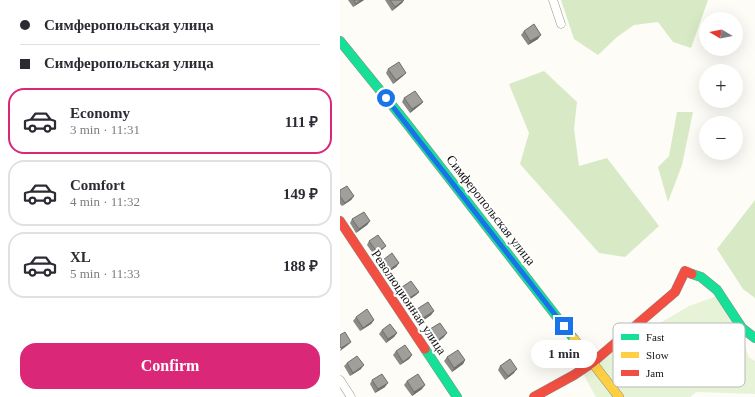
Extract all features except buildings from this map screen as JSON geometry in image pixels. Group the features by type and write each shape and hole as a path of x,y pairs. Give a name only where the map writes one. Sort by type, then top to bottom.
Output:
{"street":[{"path":"553,0 561,24"},
{"name":"Симферопольская улица","path":"340,41 404,120 619,397"},
{"name":"Революционная улица","path":"340,221 457,397"},
{"path":"639,323 675,292 685,271 701,278 717,290 739,323"},
{"path":"745,330 755,338"},
{"path":"534,397 574,375 592,363 613,345"},
{"path":"340,380 351,397"}],"green space":[{"path":"561,0 708,0 704,12 699,12 699,25 691,48 673,42 658,22 634,25 617,37 598,55 574,39"},
{"path":"544,71 577,102 574,129 579,166 607,158 659,226 625,257 599,253 520,164 529,133 509,84"},
{"path":"677,112 693,112 682,165 668,202 658,167 669,156"},
{"path":"755,200 755,298 743,289 717,249"},
{"path":"723,294 735,323 660,323 689,306"},
{"path":"745,347 749,357 755,361 755,394 696,392 690,397 596,397 581,370 613,351 613,387 745,387"}],"traffic: fast":[{"path":"340,41 404,120 574,339"},
{"path":"692,274 701,277 717,290 739,323"},
{"path":"745,330 755,338"},
{"path":"425,349 457,397"}],"traffic: slow":[{"path":"574,339 619,397"}],"traffic: jam":[{"path":"340,221 425,349"},
{"path":"639,323 675,292 685,271 692,274"},
{"path":"534,397 574,375 592,363 613,345"}],"route":[{"path":"386,98 564,326"}]}
